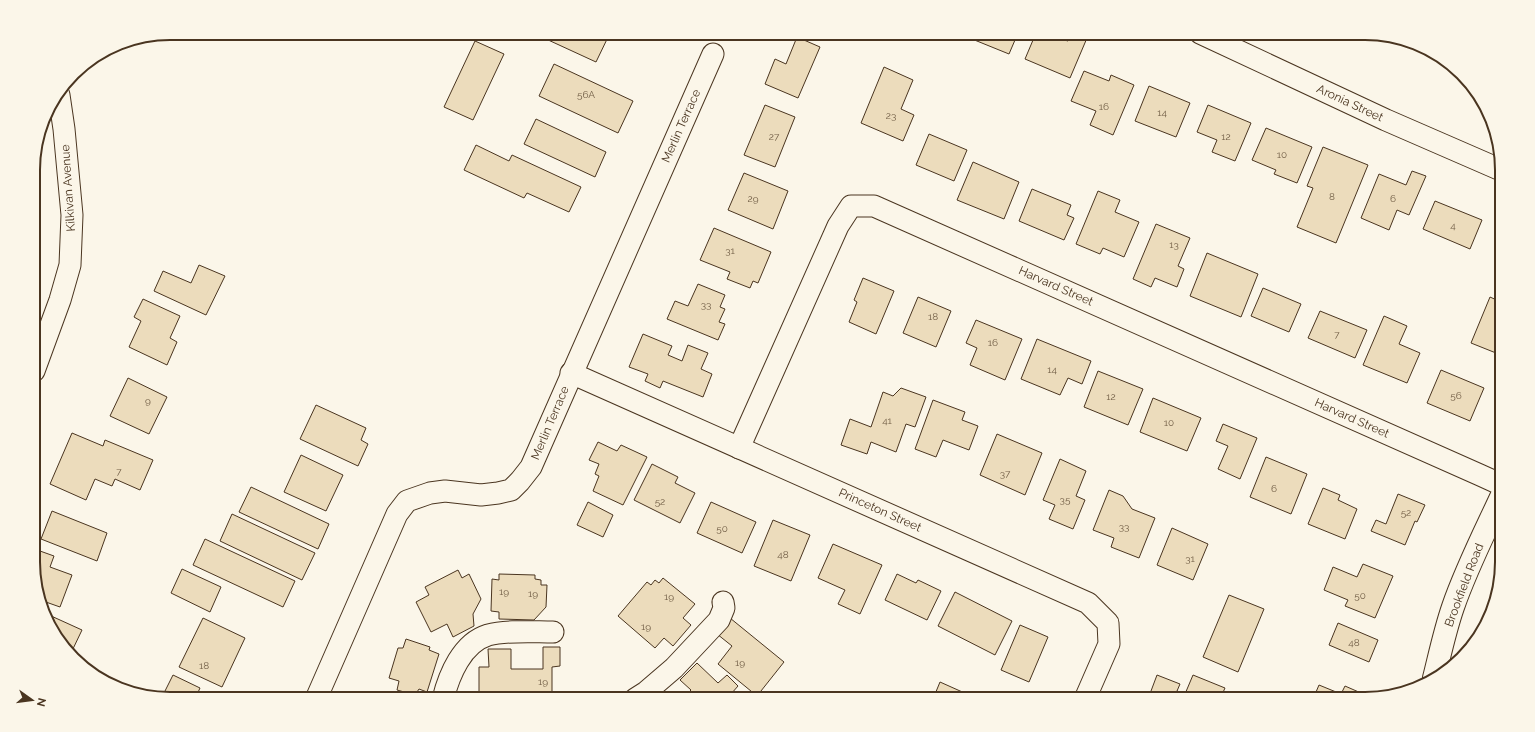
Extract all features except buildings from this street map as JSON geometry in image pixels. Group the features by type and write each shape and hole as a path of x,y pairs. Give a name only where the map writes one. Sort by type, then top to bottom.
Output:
{"main road":[{"name":"Brookfield Road","path":"1436,671 1453,607 1474,554 1495,510"}],"street":[{"name":"Aronia Street","path":"1215,40 1386,120 1495,167"},
{"name":"Merlin Terrace","path":"322,692 397,514 407,501 430,493 444,491 481,495 511,490 531,467 571,373 713,54"},
{"name":"Kilkivan Avenue","path":"40,355 60,300 70,265 72,215 64,129 59,102"},
{"name":"Harvard Street","path":"739,448 838,226 850,206 874,206 1495,482"},
{"name":"Princeton Street","path":"571,373 1088,603 1108,623 1109,644 1088,692"},
{"path":"646,692 674,668 719,620 724,608 723,602"},
{"path":"444,692 454,668 462,654 472,644 487,635 516,632 553,632"}]}
